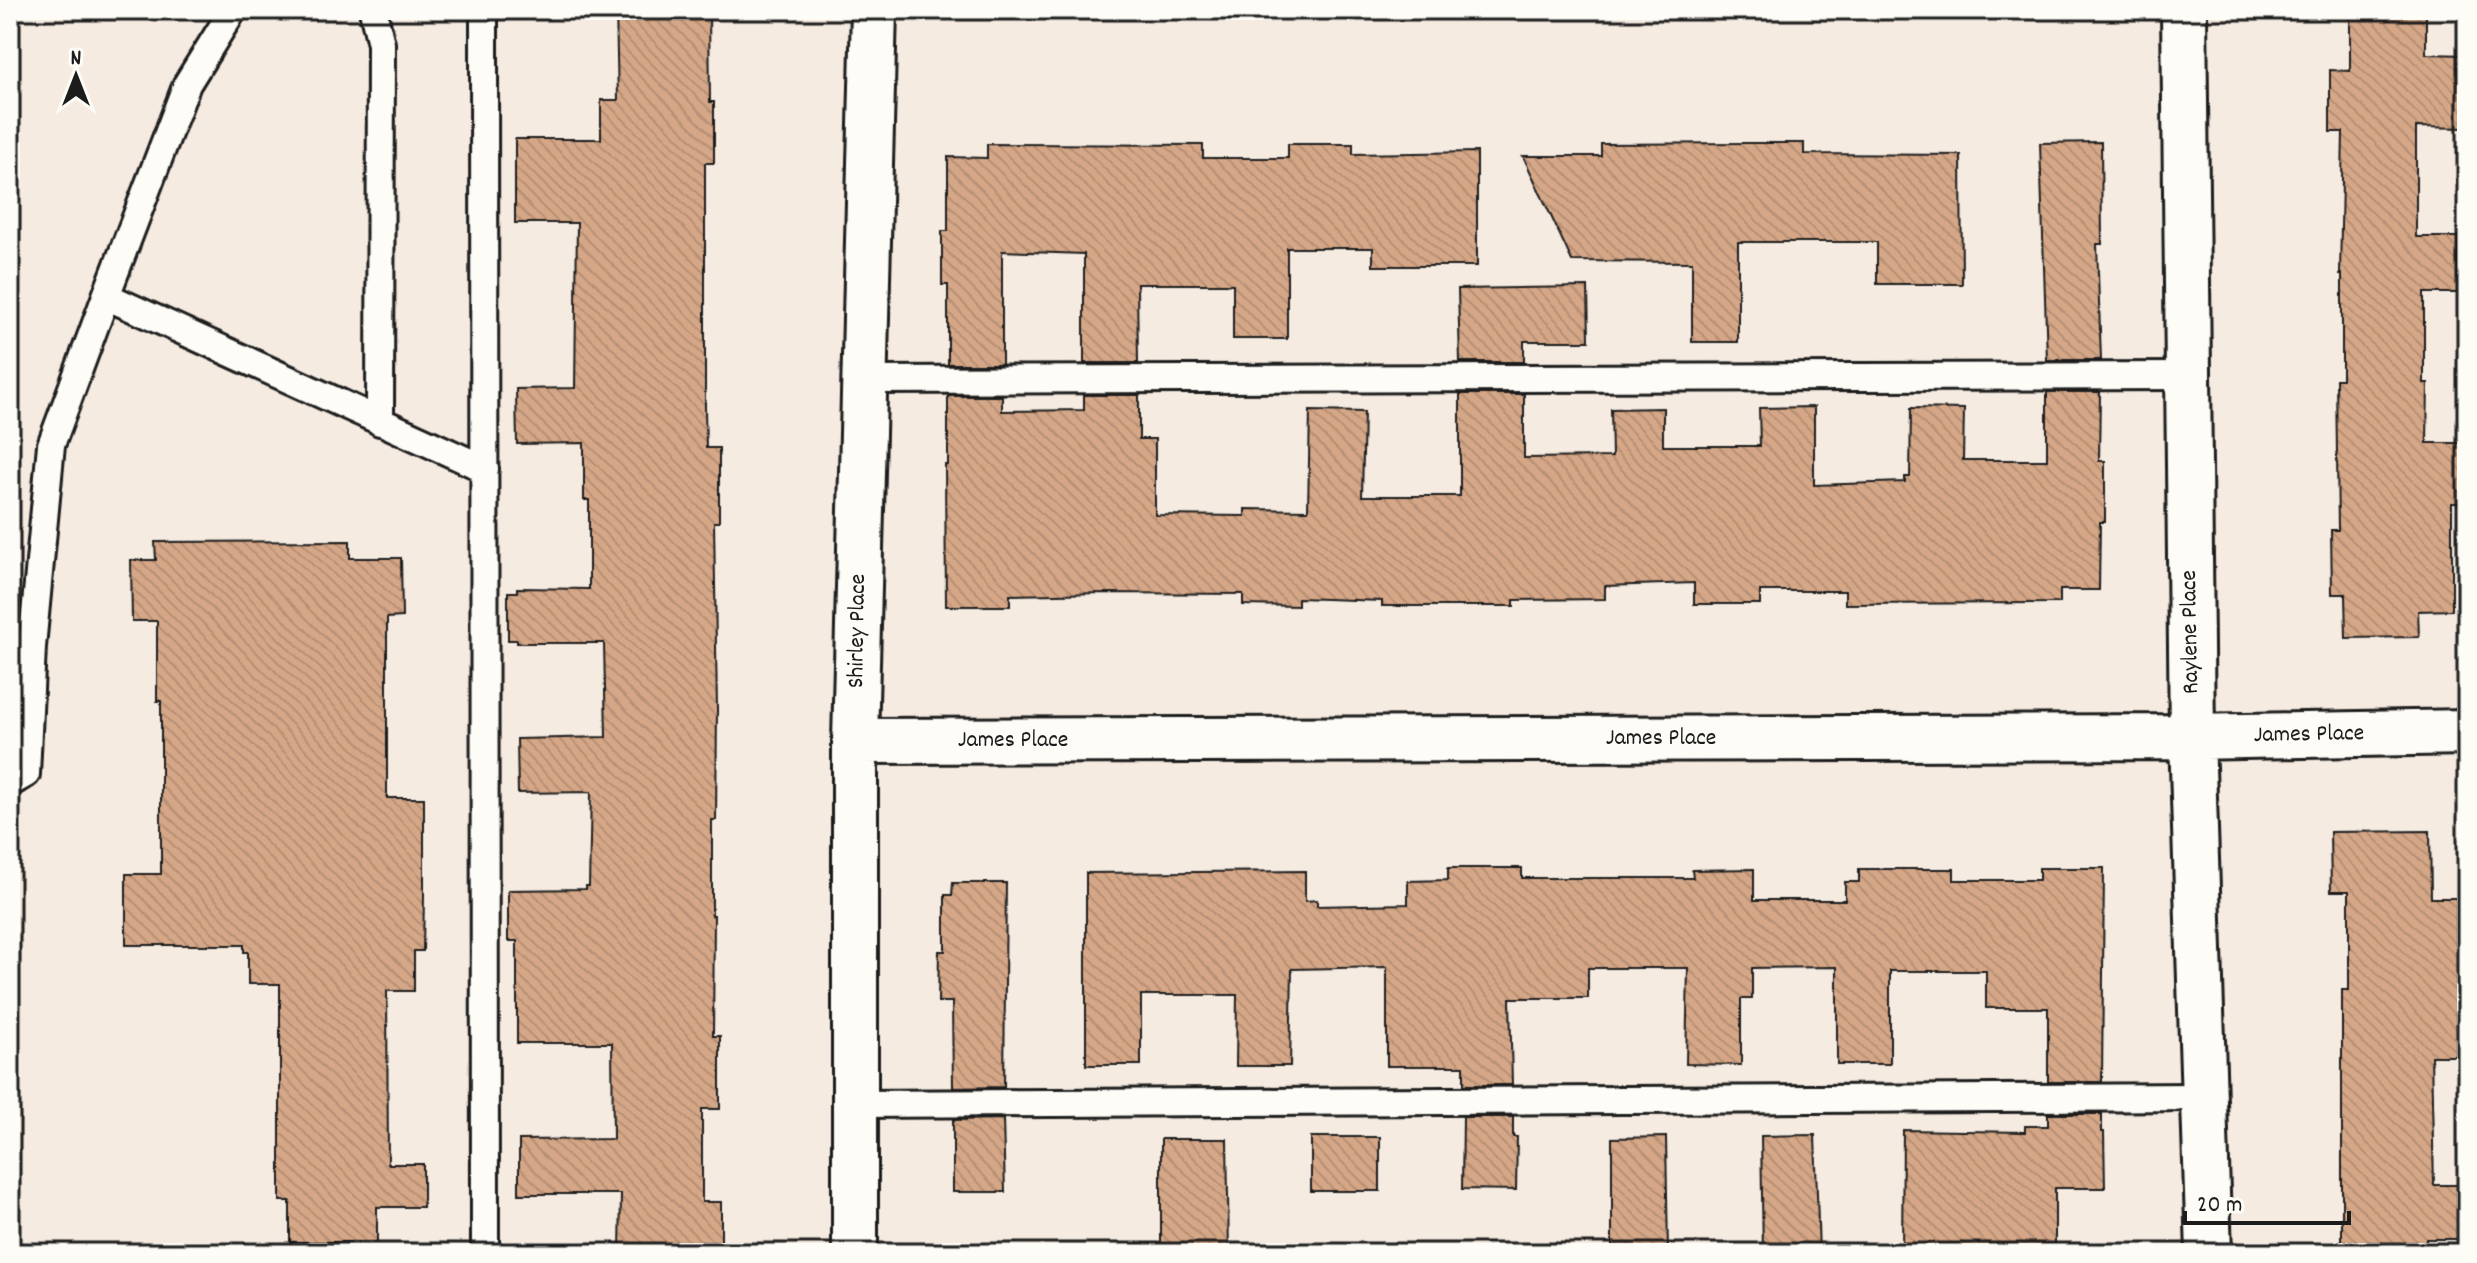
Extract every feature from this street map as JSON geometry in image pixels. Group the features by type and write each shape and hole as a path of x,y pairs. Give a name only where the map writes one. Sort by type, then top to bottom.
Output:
{"street":[{"name":"Shirley Place","path":"855,1253 855,741 874,10"},
{"name":"Raylene Place","path":"2184,10 2192,737 2209,1253"},
{"name":"James Place","path":"855,741 2192,737 2467,732"}],"lane":[{"path":"10,783 26,774 32,647 51,445 187,84 233,10"},
{"path":"373,10 381,44 380,422"},
{"path":"484,10 485,1253"},
{"path":"106,296 485,469"},
{"path":"864,380 2188,376"},
{"path":"855,1104 2204,1097"}],"building":[{"path":"616,10 709,10 714,163 705,163 705,409 706,448 719,448 719,522 714,522 717,709 712,915 713,1036 720,1036 720,1109 702,1109 702,1202 721,1202 721,1253 620,1253 621,1194 519,1194 519,1140 613,1139 612,1043 517,1043 517,941 508,941 508,890 586,889 589,886 591,792 518,793 517,739 606,737 604,643 517,643 517,640 508,640 508,592 517,592 517,588 589,589 589,500 584,500 584,443 517,444 516,389 575,388 577,223 515,223 515,139 601,139 601,100 618,100"},
{"path":"2350,10 2426,10 2426,54 2467,55 2467,128 2416,127 2416,237 2458,237 2458,293 2424,293 2427,443 2467,443 2467,503 2452,503 2452,610 2418,611 2419,637 2346,638 2345,594 2332,594 2331,530 2338,530 2336,379 2342,379 2340,274 2343,132 2330,132 2330,70 2350,71"},
{"path":"2101,142 2102,244 2097,244 2101,360 2047,360 2040,143"},
{"path":"1804,143 1804,154 1961,155 1962,284 1877,284 1877,242 1738,242 1738,342 1692,342 1692,262 1572,261 1523,156 1601,156 1601,144"},
{"path":"987,144 1203,145 1203,158 1288,158 1288,144 1353,144 1353,154 1477,152 1477,266 1373,266 1373,248 1287,248 1287,339 1233,339 1233,284 1137,284 1138,363 1084,363 1084,254 1002,251 1002,364 948,364 948,285 942,285 942,231 948,231 948,157 987,158"},
{"path":"1588,287 1589,341 1524,341 1524,362 1460,362 1458,289"},
{"path":"2047,392 2100,392 2099,461 2105,461 2105,522 2100,522 2099,590 2060,590 2060,603 1845,604 1845,591 1760,591 1760,604 1694,604 1694,583 1605,586 1605,599 1514,600 1514,606 1382,606 1382,601 1298,598 1298,606 1243,605 1243,594 1104,593 1010,595 1010,606 946,606 948,396 1002,396 1002,411 1084,410 1084,395 1139,395 1139,439 1155,439 1155,515 1245,516 1245,509 1308,510 1310,411 1364,412 1362,496 1460,496 1460,394 1524,394 1524,458 1612,457 1611,409 1663,408 1663,446 1760,446 1759,408 1814,407 1814,485 1905,482 1905,477 1910,477 1911,408 1964,409 1963,460 2047,460"},
{"path":"350,541 350,558 401,558 402,617 387,618 387,798 424,798 423,951 414,951 414,991 387,991 388,1164 423,1164 423,1207 377,1207 377,1242 290,1242 290,1201 280,1201 280,984 248,984 248,952 244,952 244,945 126,945 126,874 161,874 161,701 157,701 157,621 132,621 131,560 156,560 155,542"},
{"path":"2430,831 2431,898 2467,898 2467,1056 2431,1056 2434,1185 2466,1185 2467,1239 2426,1239 2426,1253 2342,1253 2342,990 2349,990 2349,891 2331,891 2330,832"},
{"path":"1448,868 1522,868 1522,878 1693,878 1692,870 1754,869 1754,900 1845,900 1845,882 1859,882 1859,869 1954,869 1954,880 2039,880 2039,868 2104,868 2102,1082 2048,1082 2048,1008 1986,1008 1986,971 1890,971 1890,1064 1837,1064 1837,967 1752,968 1752,999 1741,999 1741,1065 1686,1064 1688,968 1588,968 1588,998 1510,998 1512,1085 1464,1085 1464,1066 1387,1066 1387,967 1292,969 1290,1066 1236,1066 1237,995 1141,995 1141,1065 1086,1065 1086,873 1305,871 1305,901 1317,900 1317,906 1408,904 1408,881 1448,880"},
{"path":"953,883 1006,883 1004,1087 953,1088 952,1002 938,1002 939,951 945,951 945,895 952,895"},
{"path":"2048,1114 2102,1114 2104,1132 2105,1188 2055,1188 2055,1253 1902,1253 1903,1130 2025,1132 2025,1126 2048,1126"},
{"path":"1463,1117 1513,1117 1513,1137 1517,1137 1516,1190 1462,1189"},
{"path":"1003,1119 1005,1192 953,1192 953,1120"},
{"path":"1815,1135 1819,1253 1763,1253 1761,1136"},
{"path":"1311,1137 1380,1137 1380,1191 1311,1191"},
{"path":"1666,1137 1668,1253 1612,1253 1612,1138"},
{"path":"1161,1139 1227,1139 1229,1253 1161,1253"}]}
